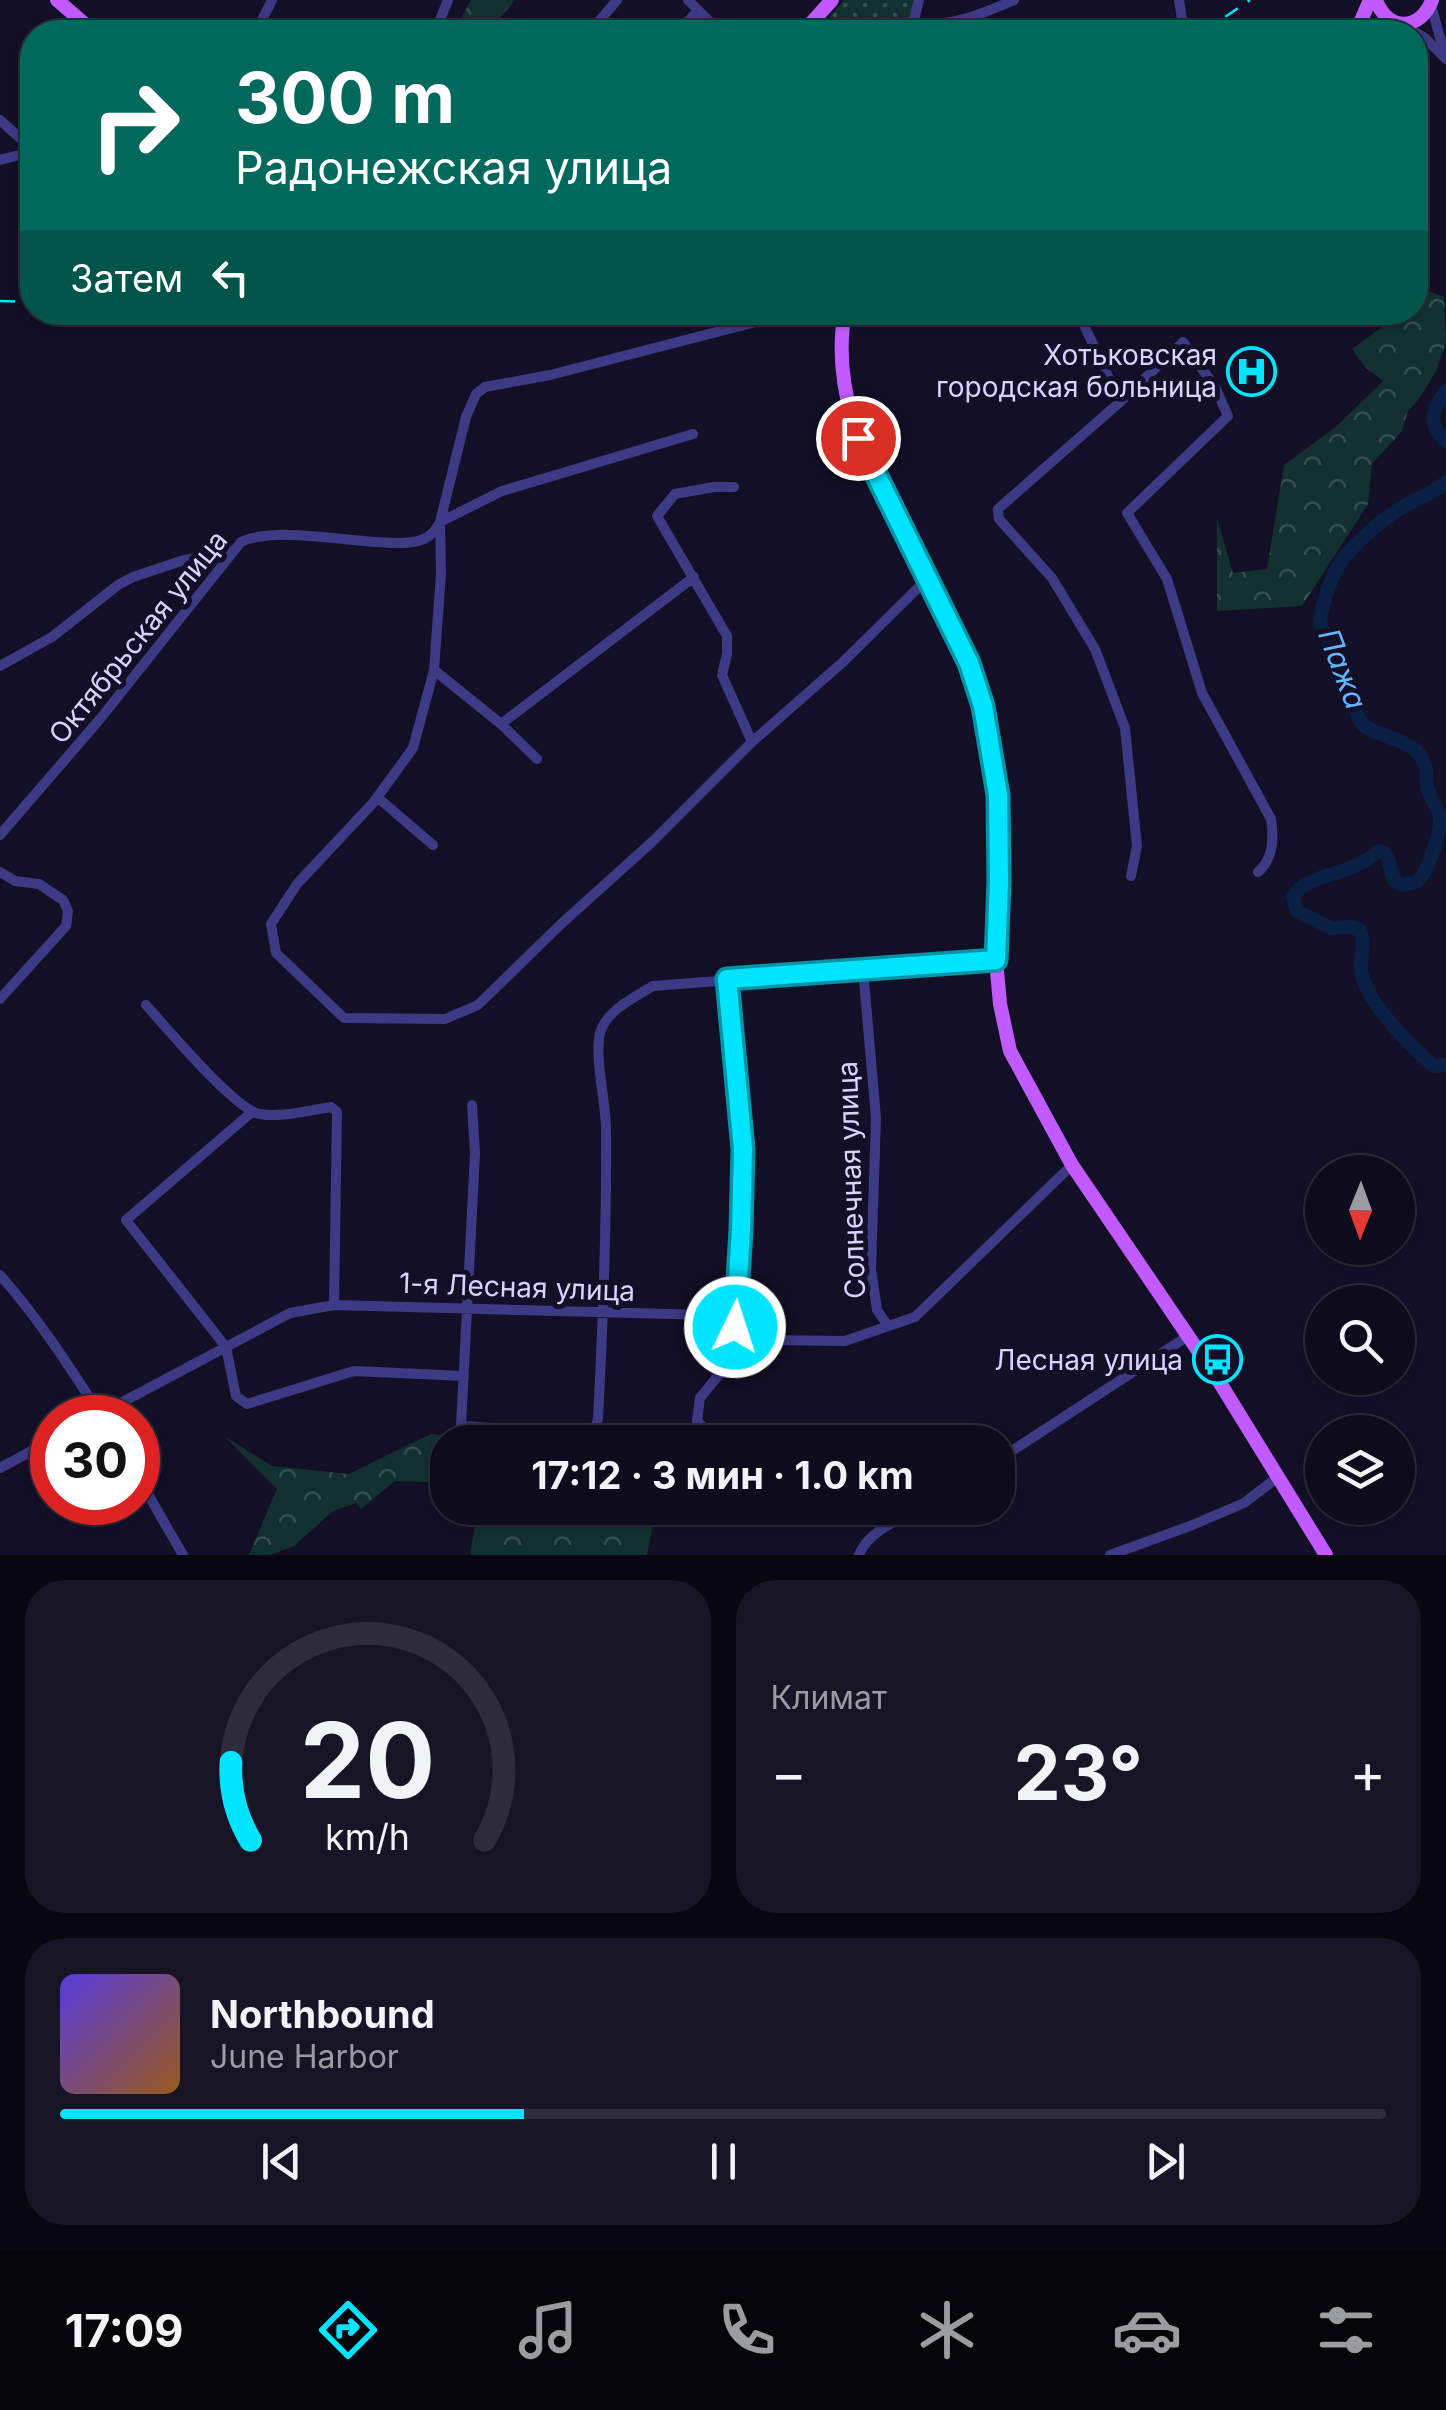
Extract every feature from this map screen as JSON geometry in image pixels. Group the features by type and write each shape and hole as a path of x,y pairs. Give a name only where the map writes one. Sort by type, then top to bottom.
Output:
{"main road":[{"path":"57,0 80,20"},
{"path":"814,20 832,0"},
{"path":"1373,0 1392,20"},
{"path":"844,325 842,358 852,421 969,663 983,706 998,795 996,960 1010,1051 1072,1165 1220,1383 1326,1555"}],"street":[{"path":"600,20 617,0"},
{"path":"688,0 708,20"},
{"path":"954,20 978,16 1014,0"},
{"path":"1432,2 1446,51"},
{"path":"689,20 698,10"},
{"path":"0,120 20,139"},
{"path":"744,325 550,375 494,383 476,394 464,424 440,522 441,573 434,670 413,748 377,797 297,884 272,924 276,953 344,1018 445,1019 478,1005 926,579"},
{"path":"1084,325 1120,402"},
{"path":"1132,876 1137,846 1125,728 1094,649 1052,578 999,518 998,509 1182,342 1214,387 1228,416 1126,513 1168,580 1202,693 1271,819 1274,839 1264,867 1258,872"},
{"name":"Октябрьская улица","path":"0,835 100,719 234,550 250,538 276,534 392,543 417,541 431,534 440,522 502,491 692,434"},
{"path":"734,487 675,494 657,516 727,636 722,675 752,742"},
{"path":"0,666 52,637 133,577 181,561 234,550"},
{"path":"502,724 694,577"},
{"path":"434,670 502,724 538,760"},
{"path":"377,797 433,845"},
{"path":"0,872 15,881 39,884 62,900 68,911 66,926 0,999"},
{"path":"472,1105 475,1152 462,1426 592,1435 598,1419 603,1312 606,1123 599,1050 600,1031 611,1015 653,986 996,960"},
{"name":"Солнечная улица","path":"863,969 876,1118 871,1268 876,1310 888,1326"},
{"path":"727,979 743,1149 735,1327"},
{"path":"146,1005 252,1112 263,1115 331,1107 337,1112 334,1304"},
{"path":"252,1112 126,1220 226,1347 236,1396 247,1404 354,1371 464,1376"},
{"name":"1-я Лесная улица","path":"138,1395 290,1313 334,1304 708,1316 762,1340 845,1341 915,1317 1072,1165"},
{"path":"0,1276 54,1342 86,1395"},
{"path":"701,1425 697,1421 700,1398 751,1334"},
{"path":"1015,1449 1188,1336"},
{"path":"0,1468 30,1452"},
{"path":"1110,1555 1244,1503 1278,1478"},
{"path":"160,1516 183,1555"},
{"path":"859,1555 873,1535 890,1525"}],"green space":[{"path":"471,0 515,0 498,20 460,20"},
{"path":"844,0 915,0 910,20 826,20"},
{"path":"1428,292 1444,297 1446,343 1436,371 1408,411 1402,431 1372,464 1368,504 1302,606 1217,611 1217,519 1233,573 1267,569 1284,465 1337,426 1383,381 1365,367 1352,349 1385,325 1428,325"},
{"path":"430,1434 430,1482 395,1481 361,1509 356,1503 333,1511 294,1546 270,1555 249,1555 277,1489 224,1436 272,1466 349,1474"},
{"path":"475,1525 653,1525 647,1555 470,1555"}],"waterway":[{"name":"Пажа","path":"1446,391 1433,417 1436,429 1446,441"},
{"name":"Пажа","path":"1446,482 1388,516 1352,549 1333,576 1321,617 1334,651 1336,671 1352,696 1360,721 1413,748 1426,767 1428,790 1440,818 1433,852 1421,877 1413,883 1402,885 1394,880 1385,853 1378,851 1360,864 1305,885 1293,897 1297,911 1331,928 1360,930 1361,970 1371,996 1424,1057 1434,1066 1446,1065"}],"railway":[{"path":"1221,20 1250,0"},
{"path":"0,301 20,302"}],"place":[{"name":"Хотьковская городская больница","path":"1252,371"},
{"name":"Лесная улица","path":"1218,1360"}],"route":[{"path":"735,1327 743,1149 727,979 996,960 998,795 983,706 969,663 858,438"}]}
